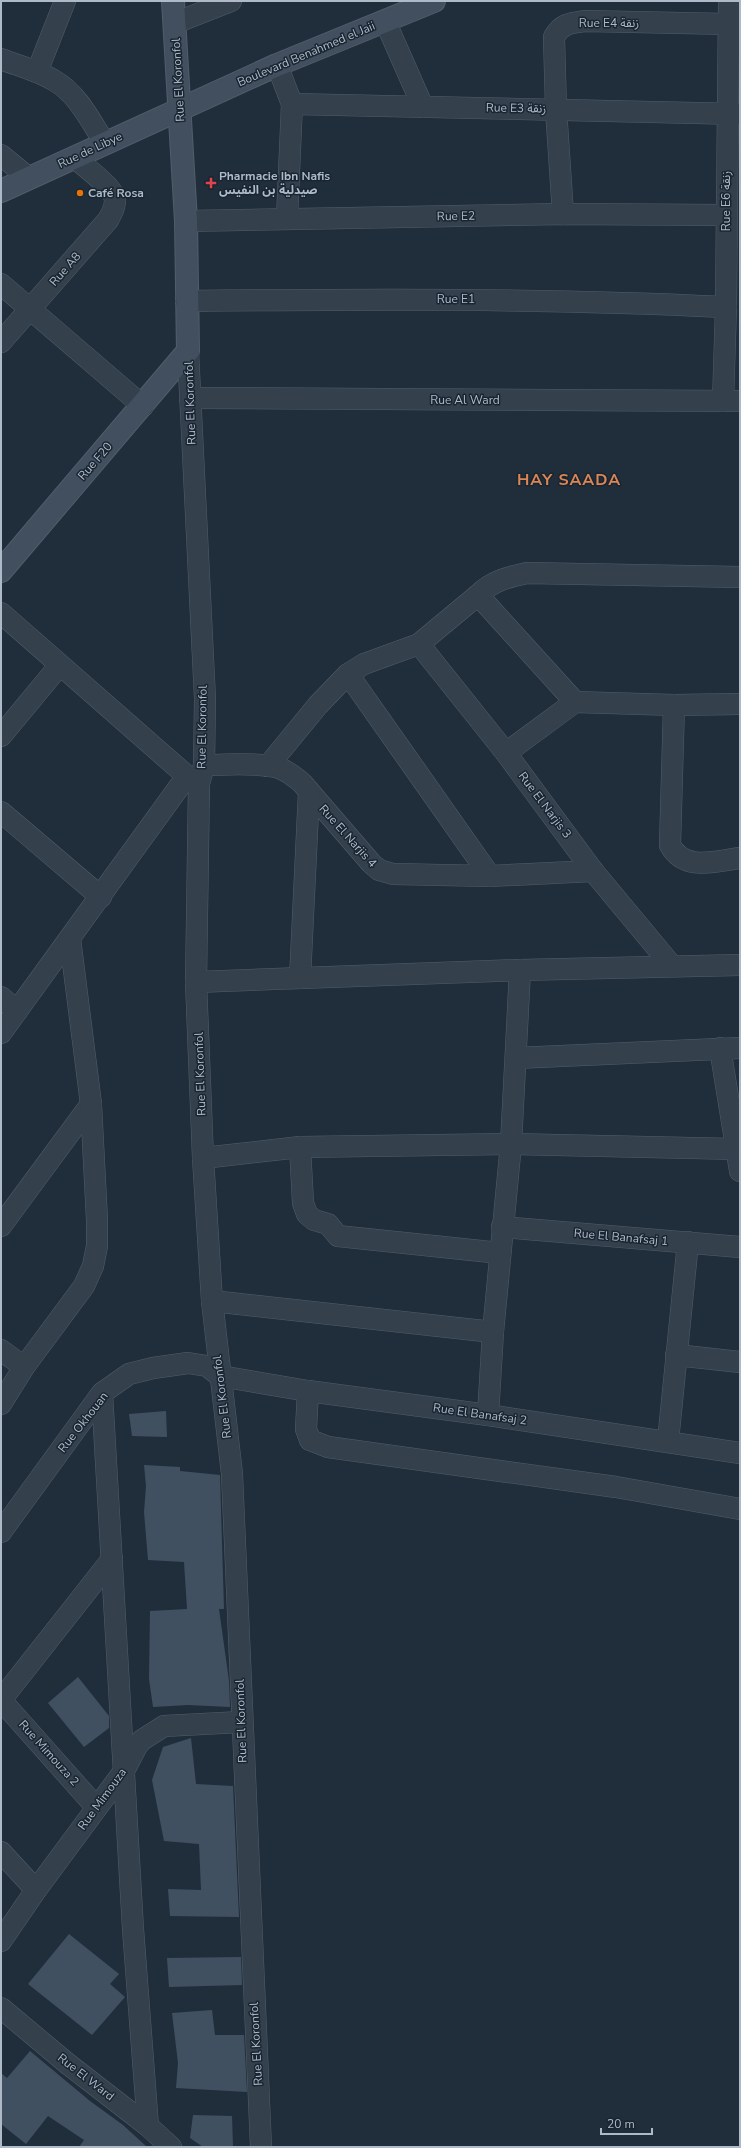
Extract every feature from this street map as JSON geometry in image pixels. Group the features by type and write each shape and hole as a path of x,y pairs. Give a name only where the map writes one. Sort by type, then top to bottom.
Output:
{"street":[{"path":"37,72 66,1"},
{"name":"Rue El Koronfol","path":"173,1 186,221 186,301 205,699 197,775 196,982 203,1158 212,1301 232,1474 241,1722 261,2147"},
{"path":"175,23 231,1"},
{"name":"Boulevard Benahmed el Jaii","path":"179,108 277,65 434,1"},
{"name":"Rue E6 زنقة","path":"729,1 728,24 733,114 726,215 726,307 731,401"},
{"path":"385,21 423,107"},
{"name":"Rue E4 زنقة","path":"563,214 556,109 554,37 559,28 570,23 586,21 728,24"},
{"path":"1,59 37,72 56,81 68,91 81,106 105,143"},
{"path":"277,65 292,104 287,218"},
{"name":"Rue E3 زنقة","path":"292,104 733,114"},
{"name":"Rue de Libye","path":"1,190 75,158 179,108"},
{"path":"1,155 29,178"},
{"name":"Rue A8","path":"1,342 108,220 113,210 115,201 111,190 75,158"},
{"name":"Rue E2","path":"186,221 563,214 726,215"},
{"path":"1,284 143,406"},
{"name":"Rue E1","path":"186,301 450,299 627,302 726,307"},
{"name":"Rue F20","path":"1,571 143,406 188,351"},
{"name":"Rue Al Ward","path":"190,398 731,401"},
{"path":"1,1033 101,897 197,775 268,766 318,705 348,674 364,664 419,644 478,596 487,586 505,578 527,572 740,577"},
{"path":"478,596 575,702"},
{"path":"1,613 59,666 197,775"},
{"name":"Rue El Narjis 3","path":"419,644 506,753 593,871 672,966"},
{"path":"1,736 59,666"},
{"path":"348,674 490,876"},
{"path":"506,753 575,702 674,705 740,704"},
{"path":"674,705 670,845 678,857 692,862 740,858"},
{"name":"Rue El Narjis 4","path":"268,766 290,773 309,791 361,853 379,870 393,874 490,876 593,871"},
{"path":"300,978 309,791"},
{"path":"1,812 101,897"},
{"path":"1,1404 24,1367 84,1286 92,1266 97,1246 97,1220 90,1104 70,939"},
{"path":"196,982 520,970 740,965"},
{"path":"488,1415 493,1332 511,1144 520,970"},
{"path":"1,997 17,1011"},
{"path":"516,1058 730,1048 736,1149 740,1171"},
{"path":"1,1226 90,1104"},
{"path":"203,1158 300,1147 511,1144 736,1149"},
{"path":"300,1147 303,1202 307,1214 314,1220 328,1224 338,1236 500,1253"},
{"name":"Rue El Banafsaj 1","path":"502,1227 740,1247"},
{"path":"668,1441 688,1242"},
{"path":"212,1301 493,1332"},
{"path":"1,1350 24,1367"},
{"path":"676,1355 740,1362"},
{"name":"Rue Okhouan","path":"1,1532 102,1393 129,1374 153,1368 188,1363 207,1366 220,1376"},
{"name":"Rue El Banafsaj 2","path":"220,1376 308,1391 488,1415 740,1453"},
{"path":"308,1391 306,1429 310,1440 328,1447 616,1487 740,1509"},
{"path":"102,1393 140,2044 148,2126"},
{"path":"1,1700 112,1559"},
{"name":"Rue Mimouza 2","path":"1,1700 96,1807"},
{"name":"Rue Mimouza","path":"1,1941 96,1807 124,1771 139,1743 148,1735 164,1726 241,1722"},
{"path":"1,1852 36,1890"},
{"name":"Rue El Ward","path":"1,2008 68,2064 148,2126 171,2147"}],"building":[{"path":"166,1411 167,1437 132,1436 129,1414"},
{"path":"144,1465 180,1467 180,1471 220,1475 224,1609 219,1609 229,1681 230,1707 188,1705 153,1707 149,1679 150,1611 187,1609 184,1562 148,1560 144,1512 146,1486"},
{"path":"78,1677 109,1716 109,1728 84,1747 48,1703"},
{"path":"191,1738 196,1784 233,1786 239,1917 170,1916 168,1889 201,1890 199,1844 164,1841 152,1780 163,1747"},
{"path":"69,1934 119,1974 110,1984 125,1997 92,2035 28,1984"},
{"path":"241,1957 242,1985 169,1987 167,1958"},
{"path":"212,2010 215,2035 244,2035 247,2092 176,2088 178,2063 172,2013"},
{"path":"30,2051 90,2101 123,2125 147,2147 79,2147 84,2140 48,2116 26,2144 1,2124 1,2073 7,2078"},
{"path":"193,2115 232,2116 233,2147 203,2147 190,2138"}],"place":[{"name":"Pharmacie Ibn Nafis صيدلية بن النفيس","path":"211,183"},
{"name":"Café Rosa","path":"80,193"}],"district":[{"name":"HAY SAADA","path":"569,479"}]}
